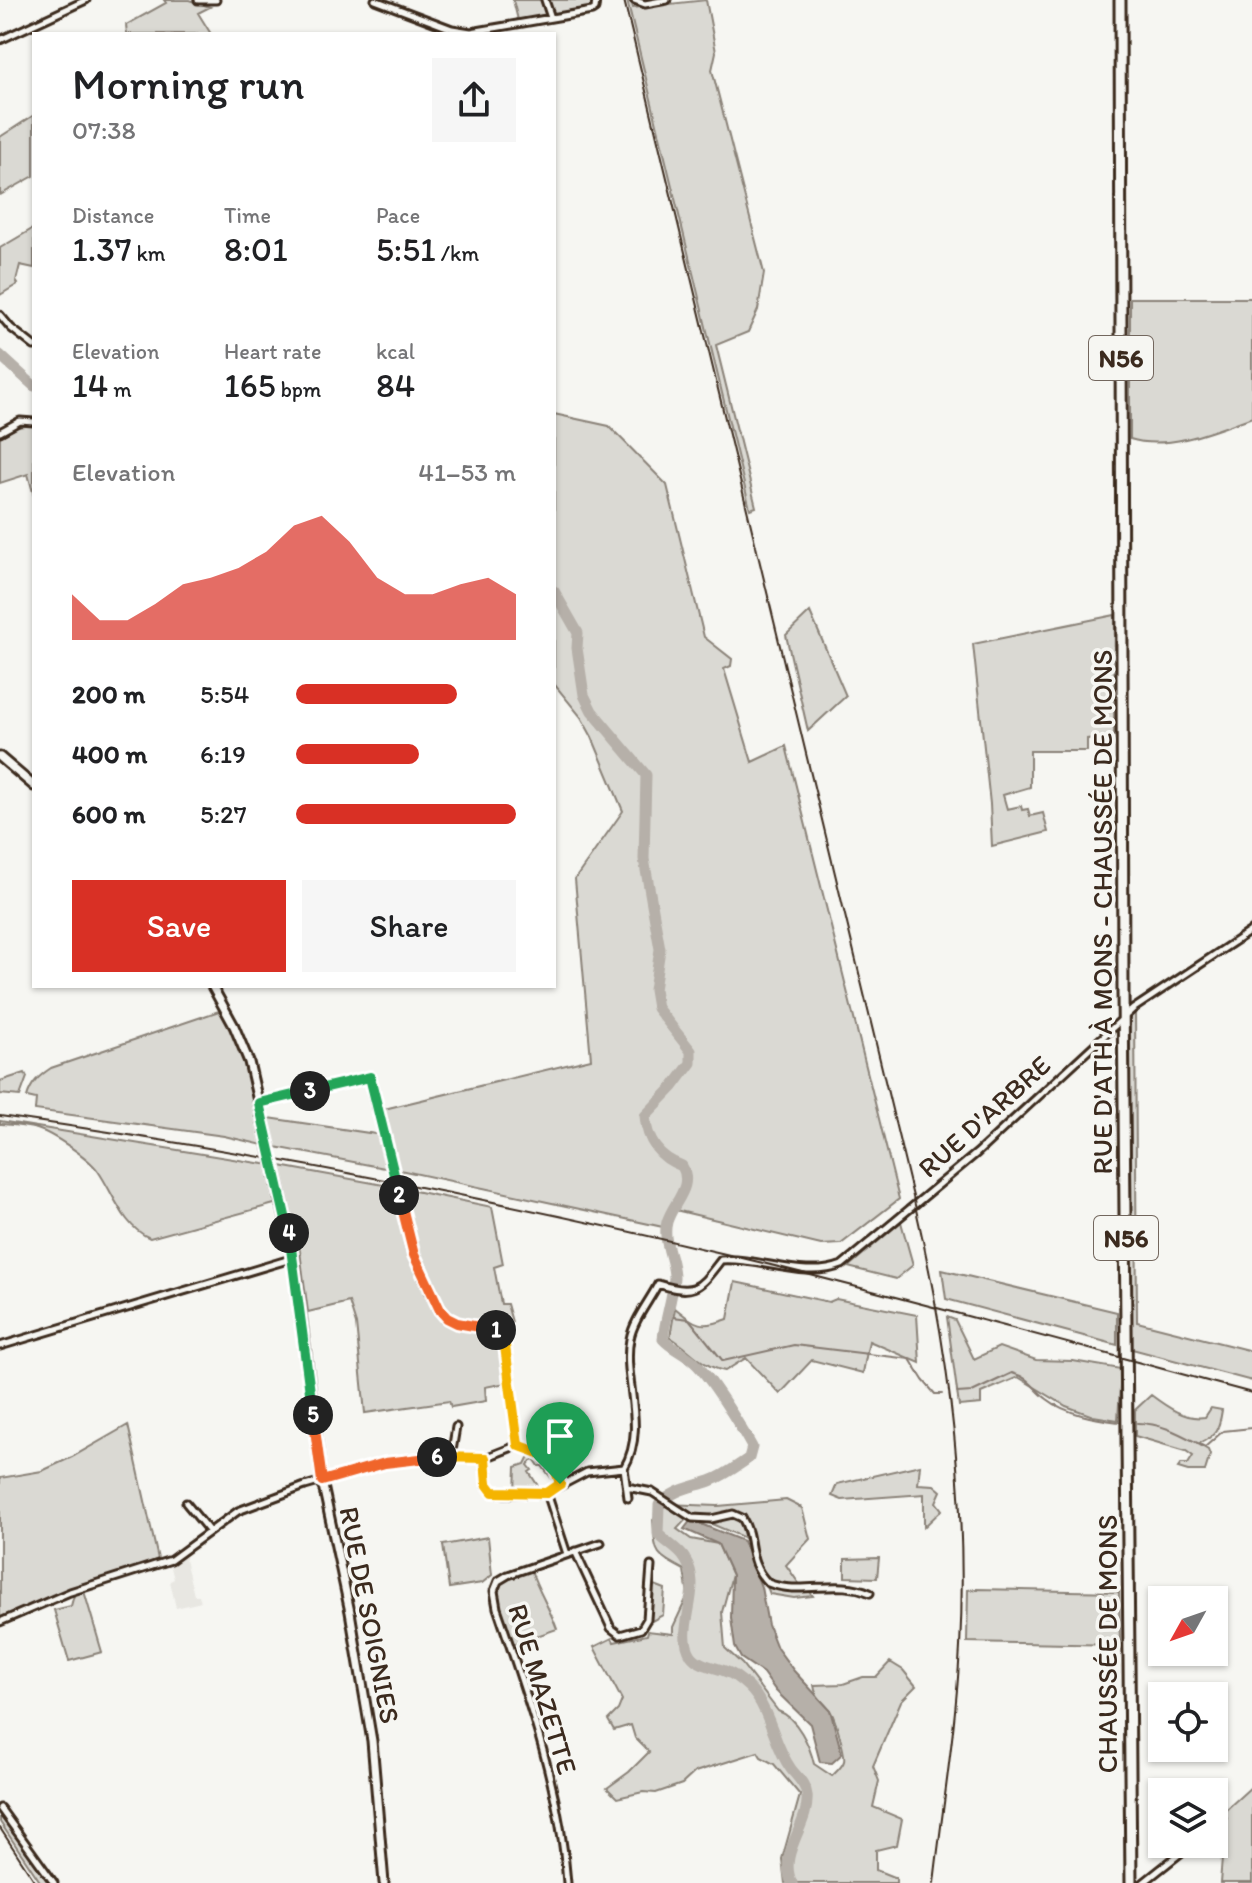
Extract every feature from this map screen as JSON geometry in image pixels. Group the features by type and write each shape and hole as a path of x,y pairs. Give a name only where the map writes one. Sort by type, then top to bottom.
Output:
{"main road":[{"name":"RUE D'ATH À MONS - CHAUSSÉE DE MONS","path":"1120,0 1128,1405"},
{"name":"CHAUSSÉE DE MONS","path":"1128,1405 1131,1883"}],"street":[{"path":"0,40 86,0"},
{"path":"198,0 216,0"},
{"path":"375,0 462,32 595,9 596,0"},
{"path":"545,0 551,18"},
{"path":"634,0 645,4 667,0"},
{"path":"0,315 32,344"},
{"path":"0,432 20,421 32,422"},
{"path":"0,757 32,784"},
{"name":"RUE D'ARBRE","path":"624,1468 634,1427 630,1339 658,1284 681,1290 695,1289 703,1284 721,1260 738,1259 804,1269 829,1270 842,1265 977,1153 1133,1009 1252,930"},
{"name":"RUE DE SOIGNIES","path":"213,988 249,1062 294,1258 322,1481 350,1612 372,1741 384,1883"},
{"path":"259,1103 370,1077 414,1255 447,1318 457,1323 503,1331 518,1445"},
{"path":"0,1346 294,1258"},
{"path":"451,1457 456,1427"},
{"path":"0,1622 70,1592 171,1560 251,1505 385,1463 427,1457 485,1458 518,1445 548,1456 560,1484"},
{"path":"485,1458 487,1484 491,1491 505,1494 547,1493 587,1472 624,1468 628,1498"},
{"path":"627,1487 659,1495 692,1518 711,1519 733,1514 742,1518 755,1565 768,1583 800,1589 844,1587 870,1593"},
{"path":"547,1493 567,1554 601,1543"},
{"path":"186,1503 209,1531"},
{"path":"575,1551 611,1628 620,1635 641,1629 647,1619 651,1566"},
{"name":"RUE MAZETTE","path":"567,1554 508,1575 498,1581 494,1591 544,1752 562,1830 567,1883"},
{"path":"0,1808 54,1883"},
{"path":"1143,1883 1174,1858"}],"shaded area":[{"path":"164,0 189,0 210,7 198,13 210,32 127,32 126,25 166,3"},
{"path":"513,0 596,0 595,9 519,24"},
{"path":"627,0 631,0 633,8 706,0 716,52 712,70 764,273 758,310 748,332 716,345 756,507 750,509"},
{"path":"32,116 32,177 0,195 0,137"},
{"path":"32,229 32,268 20,265 18,284 0,295 0,248"},
{"path":"1130,298 1252,298 1252,417 1176,441 1130,439"},
{"path":"556,414 609,426 667,485 704,637 732,659 731,666 724,669 752,762 786,746 899,1199 841,1244 821,1245 671,1209 663,1227 395,1169 380,1110 591,1059 575,879 623,811 581,717 556,686","holes":["592,712 646,775 644,859 658,942 643,859 644,775"]},
{"path":"32,425 32,489 28,474 0,483 0,437 17,427"},
{"path":"810,612 846,696 808,731 786,635"},
{"path":"1115,615 1114,736 1087,739 1087,751 1030,751 1030,787 1003,795 1007,809 1021,806 1022,810 1028,809 1030,816 1043,813 1048,832 992,846 973,644"},
{"path":"222,1010 246,1064 263,1145 224,1136 35,1110 36,1099 27,1097 36,1080 51,1068"},
{"path":"1135,1010 1137,1322 1252,1351 1252,1381 1132,1349 1129,1023 1131,1012"},
{"path":"25,1073 27,1077 20,1096 0,1094 0,1081"},
{"path":"269,1118 382,1135 390,1169 275,1147"},
{"path":"0,1121 270,1165 278,1203 150,1238 126,1218 98,1171 79,1153 37,1129 0,1124"},
{"path":"280,1166 395,1187 410,1252 439,1313 452,1323 499,1336 506,1383 485,1387 486,1401 451,1407 449,1401 365,1413 356,1324 349,1302 308,1312 300,1251"},
{"path":"400,1188 492,1207 503,1264 494,1267 501,1304 507,1304 512,1322 495,1327 464,1322 453,1319 443,1310 426,1279"},
{"path":"901,1222 913,1265 896,1279 848,1267"},
{"path":"942,1270 1117,1312 1117,1345 946,1299"},
{"path":"735,1282 829,1302 836,1299 917,1315 920,1363 869,1341 863,1373 812,1360 780,1394 746,1358 725,1371 716,1369 670,1337 675,1308 699,1324 728,1319"},
{"path":"947,1317 955,1320 974,1359 999,1347 1036,1360 1073,1361 1121,1369 1118,1420 1093,1416 1066,1406 1018,1377 981,1393 981,1404 959,1406"},
{"path":"1151,1395 1190,1417 1205,1417 1211,1408 1222,1410 1216,1432 1198,1444 1210,1455 1205,1471 1178,1468 1181,1464 1188,1464 1193,1456 1186,1451 1135,1436 1135,1410"},
{"path":"128,1425 158,1559 0,1622 0,1478 42,1471"},
{"path":"530,1454 548,1461 555,1483 535,1460 528,1465 532,1470 529,1472 540,1489 515,1492 516,1467 525,1464"},
{"path":"920,1465 918,1484 934,1485 941,1491 936,1502 942,1510 924,1527 924,1494 842,1500 832,1496 837,1484"},
{"path":"786,1500 802,1508 810,1539 786,1565 800,1585 805,1585 813,1596 794,1598 770,1594 752,1548 743,1537 690,1515 677,1529 691,1539 718,1544 732,1575 722,1612 725,1648 742,1664 778,1711 797,1726 814,1764 832,1776 843,1763 840,1736 833,1716 818,1697 814,1685 843,1684 863,1677 876,1677 890,1662 903,1670 916,1686 901,1701 873,1766 879,1781 873,1807 902,1819 897,1845 876,1850 876,1870 896,1878 896,1883 785,1883 782,1859 800,1795 774,1764 758,1752 695,1772 682,1784 656,1793 643,1792 617,1798 607,1788 649,1752 635,1738 631,1725 614,1730 608,1720 618,1710 622,1700 594,1647 612,1638 614,1642 647,1635 648,1631 673,1634 673,1627 688,1595 684,1570 658,1552 653,1520 666,1504 718,1506"},
{"path":"691,1520 743,1541 761,1587 768,1625 777,1648 830,1710 842,1754 832,1763 820,1762 810,1724 776,1691 763,1673 741,1658 735,1647 731,1618 732,1575 718,1544 684,1529"},
{"path":"488,1537 492,1575 482,1583 449,1588 443,1545"},
{"path":"184,1556 194,1595 199,1595 201,1602 176,1608 170,1564"},
{"path":"879,1558 877,1578 845,1577 845,1559"},
{"path":"531,1570 557,1629 514,1644 501,1611 498,1587 502,1581"},
{"path":"652,1584 665,1589 663,1615 650,1622"},
{"path":"968,1590 1119,1592 1120,1645 967,1642"},
{"path":"84,1591 102,1652 69,1661 54,1610 71,1606 74,1595"},
{"path":"1252,1786 1252,1883 1220,1883 1222,1858 1228,1858 1228,1808"},
{"path":"0,1811 51,1883 41,1883 0,1822"}],"waterway":[{"path":"0,355 32,384"},
{"path":"0,427 11,422"},
{"path":"556,594 578,633 577,648 584,695 592,711 646,775 644,859 660,949 654,990 657,1008 691,1051 691,1063 645,1116 655,1147 666,1158 682,1166 686,1181 667,1222 667,1243 674,1277 663,1339 701,1369 752,1447 749,1458 725,1474 676,1492 659,1505 658,1534 683,1556 690,1571 692,1583 686,1633 691,1655 700,1662 730,1673 752,1691 786,1760 805,1787 807,1806 788,1861 792,1883"},
{"path":"665,1316 689,1319 723,1361 794,1345 910,1359 935,1394 942,1394"},
{"path":"957,1393 972,1392 1012,1373 1063,1408 1119,1422"},
{"path":"1137,1423 1164,1427 1205,1447 1223,1431 1252,1428"}],"railway":[{"path":"624,0 915,1205 938,1315 958,1480 962,1591 956,1706 934,1883"},
{"path":"0,1116 277,1160 552,1214 799,1272 1252,1393"},
{"path":"0,1828 36,1883"}],"route":[{"path":"370,1077 414,1255 440,1310 447,1318 457,1323 503,1331 518,1445 548,1456 560,1484 547,1493 493,1492 487,1484 485,1458 476,1457 400,1460 322,1481 294,1258 259,1103 370,1077"}]}
